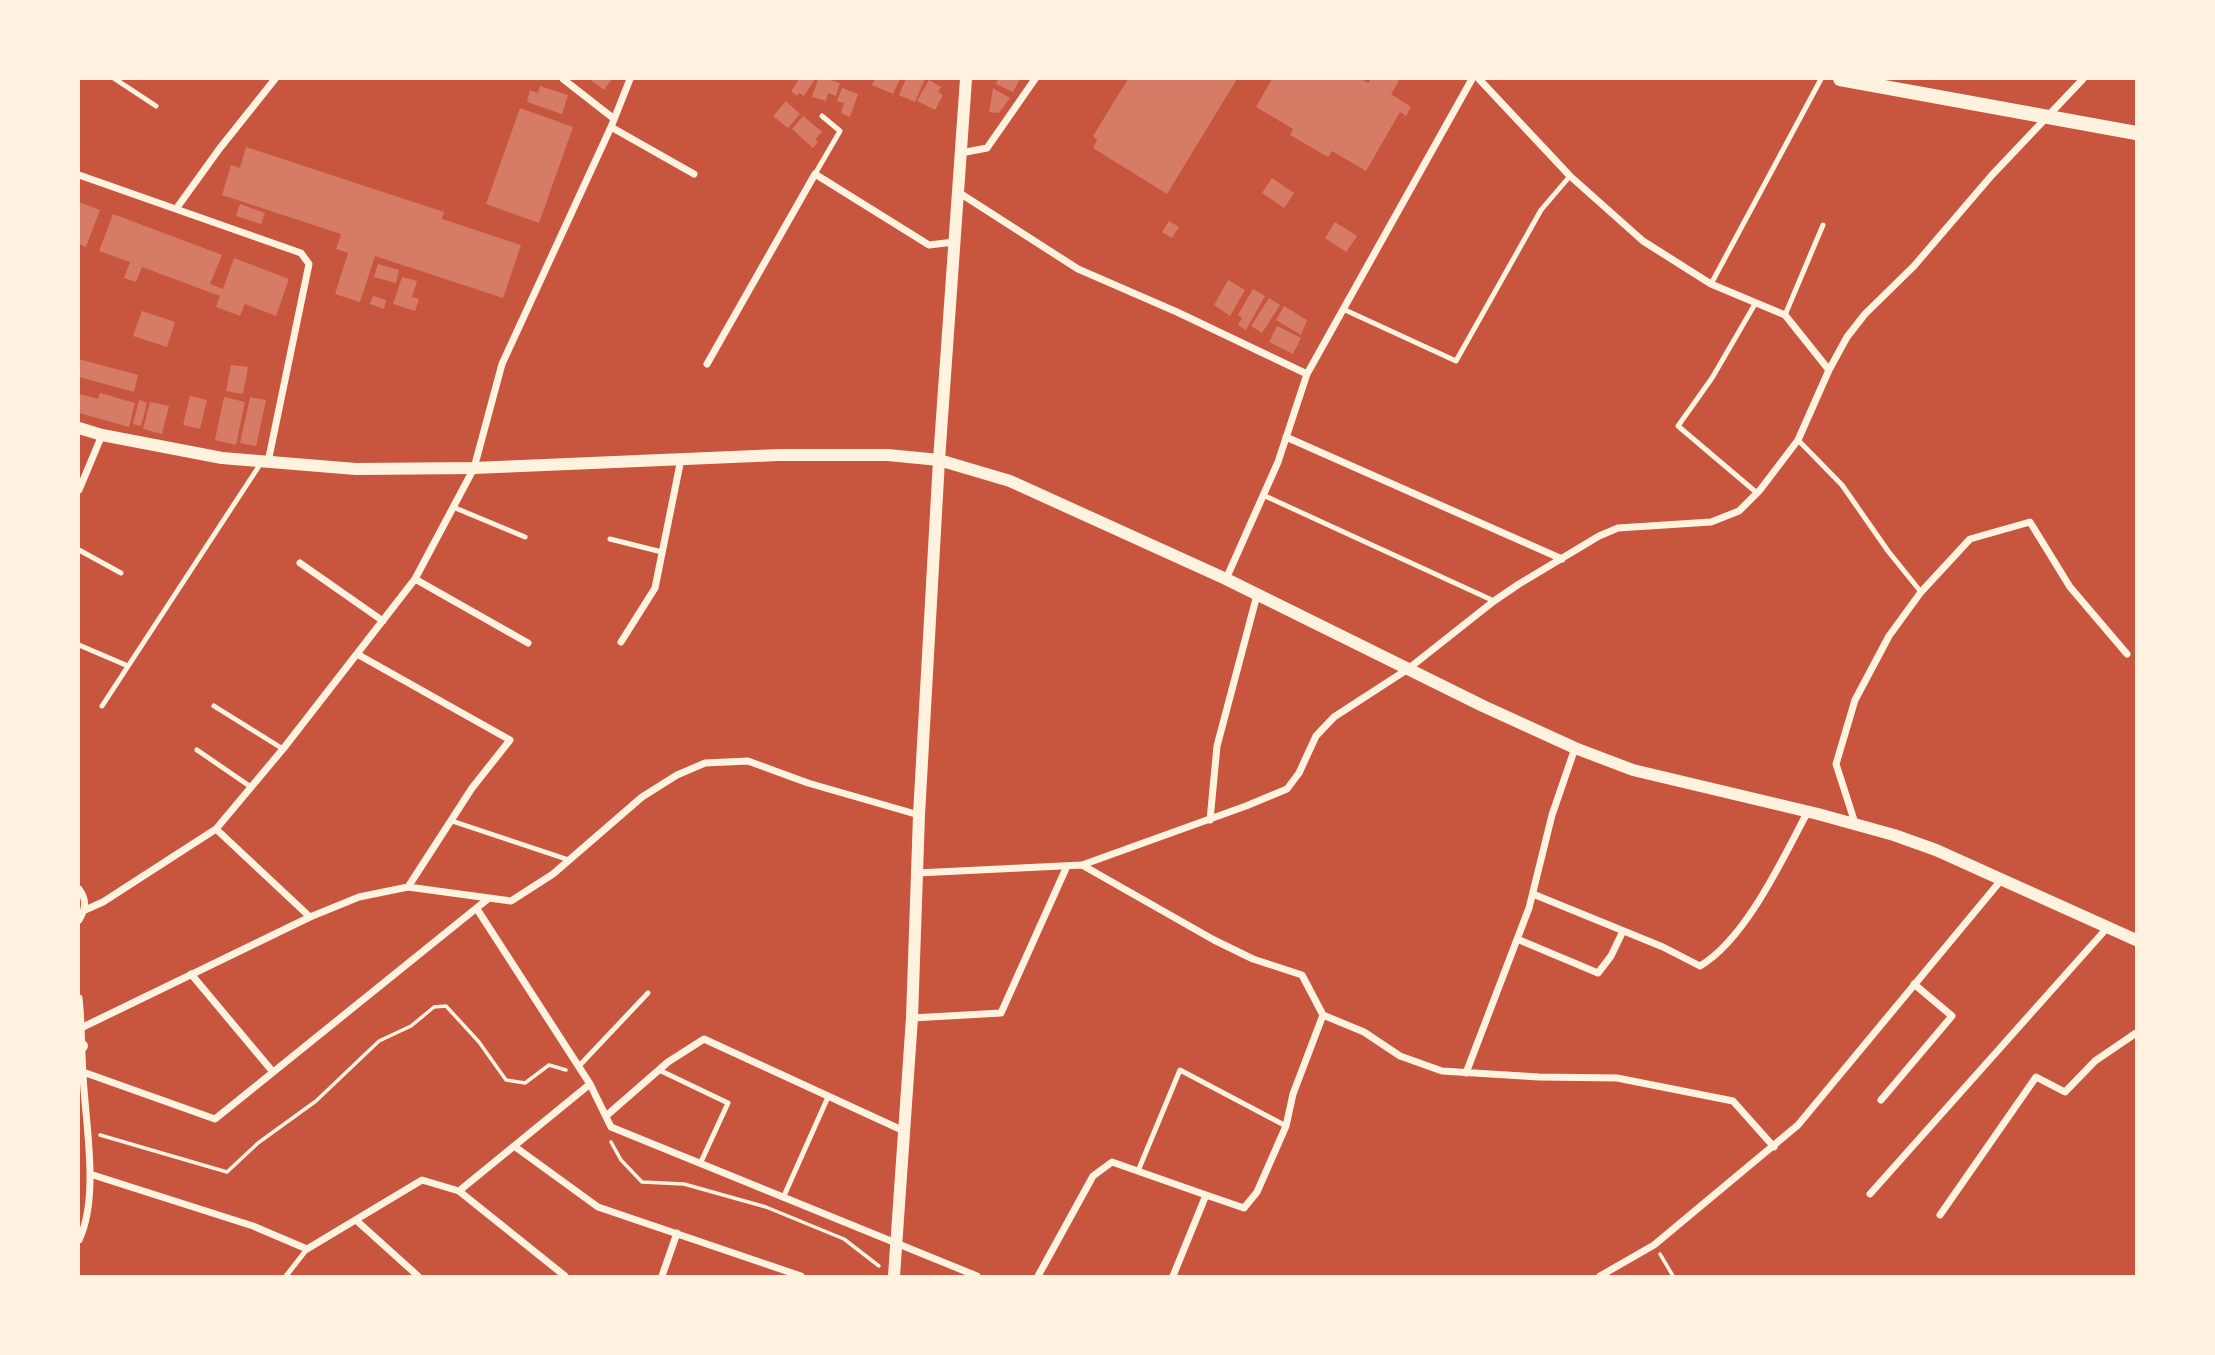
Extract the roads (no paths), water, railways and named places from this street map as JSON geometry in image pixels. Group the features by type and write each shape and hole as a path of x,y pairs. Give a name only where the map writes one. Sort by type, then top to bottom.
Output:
{"main road":[{"path":"1840,79 1859,80 2136,134"}],"street":[{"path":"176,209 275,79"},
{"path":"563,79 612,122 694,174"},
{"path":"85,910 103,902 216,829 283,749 415,579 474,468 502,364 630,79"},
{"path":"888,1273 896,1245 912,1018 919,816 939,460 966,79"},
{"path":"961,153 987,148 1035,79"},
{"path":"1226,579 1286,437 1307,374 1472,79"},
{"path":"1479,79 1570,176 1643,241 1712,284 1785,315 1829,370"},
{"path":"917,873 1082,865 1210,820 1287,789 1299,773 1316,736 1334,717 1408,669 1494,601 1599,536 1618,528 1711,522 1739,511 1757,493 1798,440 1829,370 1847,337 1865,314 1914,266 1992,175 2083,79"},
{"path":"707,364 815,174 929,245 954,242"},
{"path":"79,176 301,253 309,264 264,463"},
{"path":"958,192 1078,269 1177,312 1307,374"},
{"path":"79,428 210,456 264,463 356,469 474,468 779,455 888,455 939,460 1010,481 1226,579 1494,712 1575,748 1633,770 1855,823 1936,850 2136,940"},
{"path":"79,490 102,435"},
{"path":"1286,437 1562,559"},
{"path":"621,642 655,588 681,459"},
{"path":"1855,823 1836,764 1856,700 1889,636 1922,592 1970,539 2030,522 2070,587 2127,654"},
{"path":"300,563 383,621"},
{"path":"415,579 527,643"},
{"path":"1210,820 1217,746 1257,595"},
{"path":"357,654 510,740 472,789 408,887"},
{"path":"1466,1073 1533,894 1552,816 1575,748"},
{"path":"83,1027 310,917 359,897 408,887 511,901 553,874 642,797 677,775 705,762 748,761 808,783 919,816"},
{"path":"1533,894 1663,947 1700,966 1715,957 1757,904 1808,811"},
{"path":"216,829 310,917"},
{"path":"1082,865 1214,940 1253,959 1301,975 1323,1015 1363,1032 1400,1056 1442,1071 1539,1077 1617,1078 1733,1101 1774,1147"},
{"path":"912,1018 1001,1013 1068,866"},
{"path":"1600,1276 1654,1245 1798,1125 2002,879"},
{"path":"79,889 85,898 85,910 79,920"},
{"path":"83,1072 215,1119 489,898"},
{"path":"477,909 579,1066 587,1086 611,1127 977,1276"},
{"path":"1870,1194 2107,928"},
{"path":"1517,939 1598,973 1611,956 1623,931"},
{"path":"191,974 273,1072"},
{"path":"1881,1100 1952,1016 1914,984"},
{"path":"79,998 83,1027 80,1046 90,1174 85,1228 79,1240"},
{"path":"1038,1276 1093,1177 1112,1162 1244,1208 1257,1192 1286,1126 1293,1094 1323,1015"},
{"path":"1940,1215 2036,1077 2066,1091 2095,1061 2136,1033"},
{"path":"606,1116 659,1070 704,1039 904,1131"},
{"path":"459,1191 587,1086"},
{"path":"514,1146 598,1207 801,1276"},
{"path":"90,1174 253,1226 307,1249 422,1180 459,1191 565,1276"},
{"path":"1174,1276 1206,1195"},
{"path":"357,1221 418,1276"},
{"path":"662,1276 677,1233"}],"lane":[{"path":"115,79 156,106"},
{"path":"1712,284 1821,79"},
{"path":"815,174 840,131 822,116"},
{"path":"1343,309 1457,362 1541,209 1570,176"},
{"path":"1785,315 1823,225"},
{"path":"1755,304 1712,378 1678,426 1757,493"},
{"path":"1798,440 1842,485 1888,551 1922,592"},
{"path":"102,706 264,463"},
{"path":"1263,495 1494,601"},
{"path":"453,507 525,537"},
{"path":"610,539 662,552"},
{"path":"79,550 121,573"},
{"path":"79,645 128,666"},
{"path":"214,706 283,749"},
{"path":"197,750 251,787"},
{"path":"452,821 569,860"},
{"path":"579,1066 648,993"},
{"path":"659,1070 728,1103 700,1164"},
{"path":"1138,1171 1180,1070 1286,1126"},
{"path":"783,1198 828,1097"},
{"path":"286,1276 307,1249"}]}
